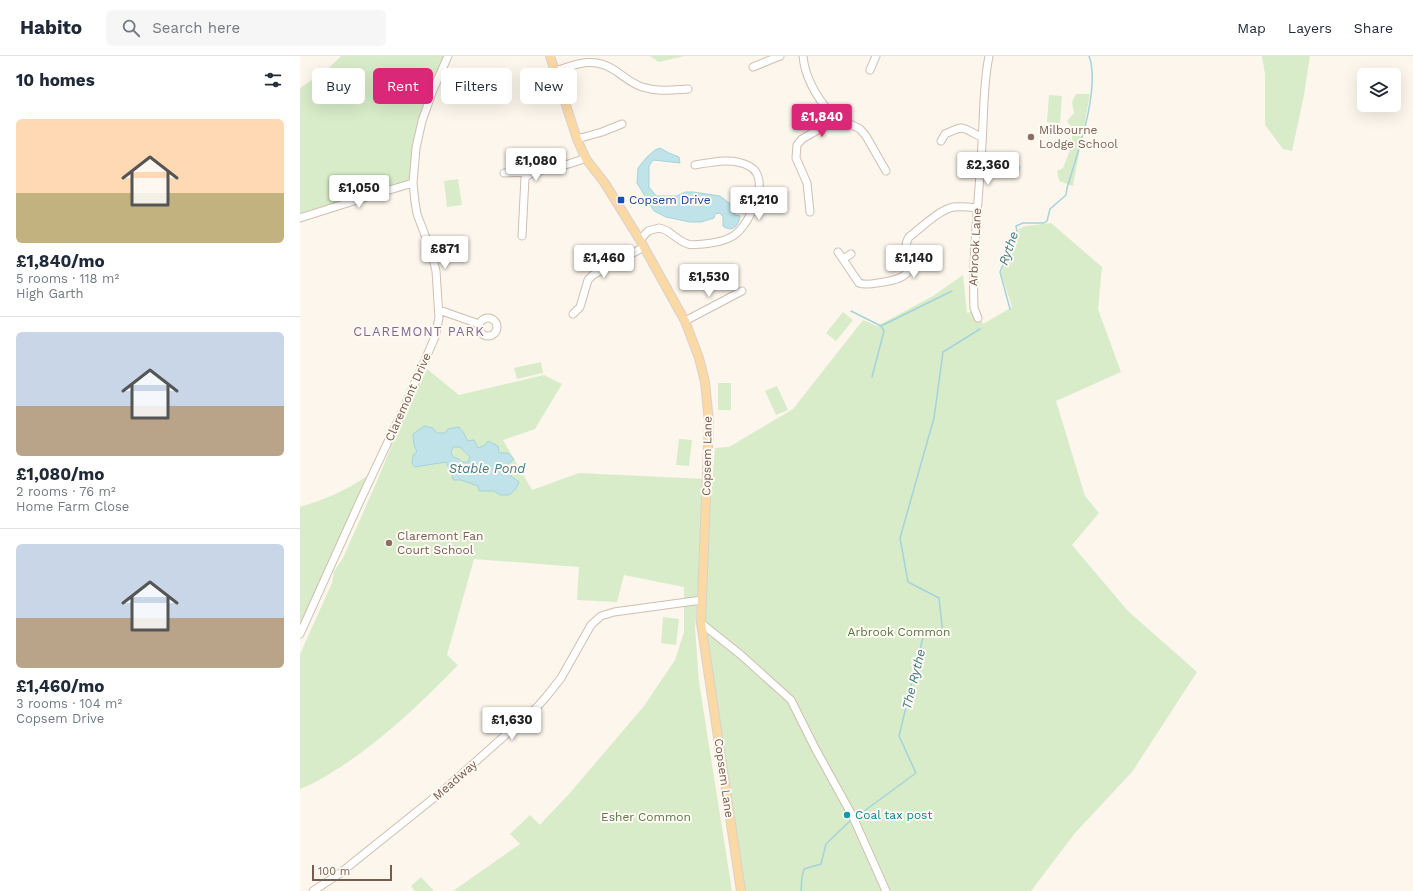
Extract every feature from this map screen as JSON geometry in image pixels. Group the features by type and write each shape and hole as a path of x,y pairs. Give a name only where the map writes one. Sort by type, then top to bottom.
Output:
{"main road":[{"name":"Copsem Lane","path":"550,56 554,68"},
{"name":"Copsem Lane","path":"566,104 577,139 586,158 604,182 642,244 685,321 706,382 709,419 701,624 741,891"}],"street":[{"name":"Claremont Drive","path":"300,634 435,337 438,310 436,271 431,251 417,214 414,202 413,183 416,148 422,121 433,90 448,56"},
{"path":"753,67 780,56"},
{"path":"803,56 807,75 824,105 832,115 860,129 866,136 886,171"},
{"path":"870,70 876,56"},
{"name":"Arbrook Lane","path":"978,318 974,308 973,290 974,239 984,95 989,56"},
{"path":"567,68 581,63 598,63 608,66 635,84 652,90 660,91 688,89"},
{"path":"810,212 807,182 796,158 797,145 802,139 823,127 832,115"},
{"path":"577,139 602,132 622,124"},
{"path":"942,135 960,128 982,137"},
{"path":"522,236 525,178 529,174 535,172 563,166 586,158"},
{"path":"573,314 580,307 588,280 593,275 642,244 648,232 659,228 669,232 689,245 724,241 737,233 749,219 757,200 759,186 758,175 750,166 730,161 718,161 695,165"},
{"path":"504,173 535,172"},
{"path":"300,218 413,183"},
{"path":"838,252 859,283 862,284 898,279 906,273 909,266 906,241 909,237 939,214 950,208 977,208"},
{"path":"843,259 851,254"},
{"path":"685,321 742,291"},
{"path":"438,310 479,324"},
{"name":"Meadway","path":"314,891 351,865 445,789 546,697 564,673 586,633 596,620 606,614 614,612 702,600"},
{"path":"701,624 741,655 791,700 815,748 854,819 886,891"}],"green space":[{"path":"341,56 445,56 433,85 433,68 373,68 373,104 425,104 416,132 411,180 300,215 300,88 312,80 312,104 365,104 365,68 329,68"},
{"path":"650,56 684,56 659,62"},
{"path":"1262,56 1310,56 1304,95 1292,151 1283,149 1265,125 1265,74"},
{"path":"1076,94 1090,94 1073,186 1059,181 1057,171 1063,168 1071,147 1073,129 1067,121 1074,113 1072,102"},
{"path":"1049,95 1062,96 1060,123 1047,122"},
{"path":"458,179 462,205 447,207 444,181"},
{"name":"Arbrook Common","path":"1051,223 1102,267 1098,309 1121,372 1056,401 1085,496 1099,513 1072,545 1128,611 1197,672 1132,772 1075,833 1031,891 743,891 707,647 704,580 715,448 729,447 793,409 863,320 877,326 933,296 963,275 967,313 977,310 983,324 1012,307 1001,273 1011,244 1019,229 1026,226"},
{"path":"843,312 853,320 836,341 826,333"},
{"path":"541,362 543,373 517,379 514,368"},
{"name":"Esher Common","path":"427,369 459,395 544,375 562,384 535,429 503,440 532,490 579,473 704,479 699,588 695,628 699,682 732,891 453,891 520,844 510,834 530,815 540,825 569,794 644,706 675,660 684,632 684,587 624,575 617,602 577,600 579,567 474,559 447,655 458,665 418,705 375,742 334,771 318,781 300,789 300,654 332,583 334,571 343,558 399,428"},
{"path":"718,383 731,383 731,410 718,410"},
{"path":"777,386 788,410 776,415 765,391"},
{"path":"679,439 692,440 689,466 676,465"},
{"path":"367,476 300,628 300,507 335,494"},
{"path":"663,617 679,619 676,645 661,643"},
{"path":"421,877 434,891 415,891 411,886"}],"water":[{"path":"660,148 679,157 680,163 653,160 649,166 649,187 656,196 677,196 685,192 693,192 720,196 732,205 735,215 740,216 737,225 732,229 723,226 723,217 720,213 715,214 714,218 701,222 690,222 666,217 654,211 637,183 638,168 646,158 655,150"},
{"path":"1004,164 1020,166 1019,172 1003,170"},
{"name":"Stable Pond","path":"424,426 433,428 437,433 445,433 448,429 458,427 468,441 474,440 478,448 485,445 488,441 498,446 499,453 508,453 514,459 506,466 511,476 519,482 516,489 509,495 500,495 494,491 479,491 478,486 461,480 453,480 452,474 446,462 415,467 412,464 413,455 417,452 414,445 413,434","holes":["453,447 460,447 470,457 468,462 462,462 453,457 451,453"]}],"waterway":[{"name":"Rythe","path":"1010,309 1000,272 1004,262 1003,256 1017,232 1016,226 1023,223 1044,223 1047,221 1050,209 1066,195 1082,140 1090,103 1092,70 1089,56"},
{"path":"881,326 952,291"},
{"path":"851,311 881,326 884,331 872,377"},
{"name":"The Rythe","path":"856,817 916,773 899,736 925,629 943,634 939,598 908,582 900,538 934,418 943,352 980,329"},
{"name":"The Rythe","path":"801,891 804,869 821,864 826,844 851,820"}],"place":[{"name":"Milbourne Lodge School","path":"1031,137"},
{"name":"Copsem Drive","path":"621,200"},
{"name":"Claremont Fan Court School","path":"389,543"},
{"name":"Coal tax post","path":"847,815"}],"district":[{"name":"CLAREMONT PARK","path":"419,331"}]}
